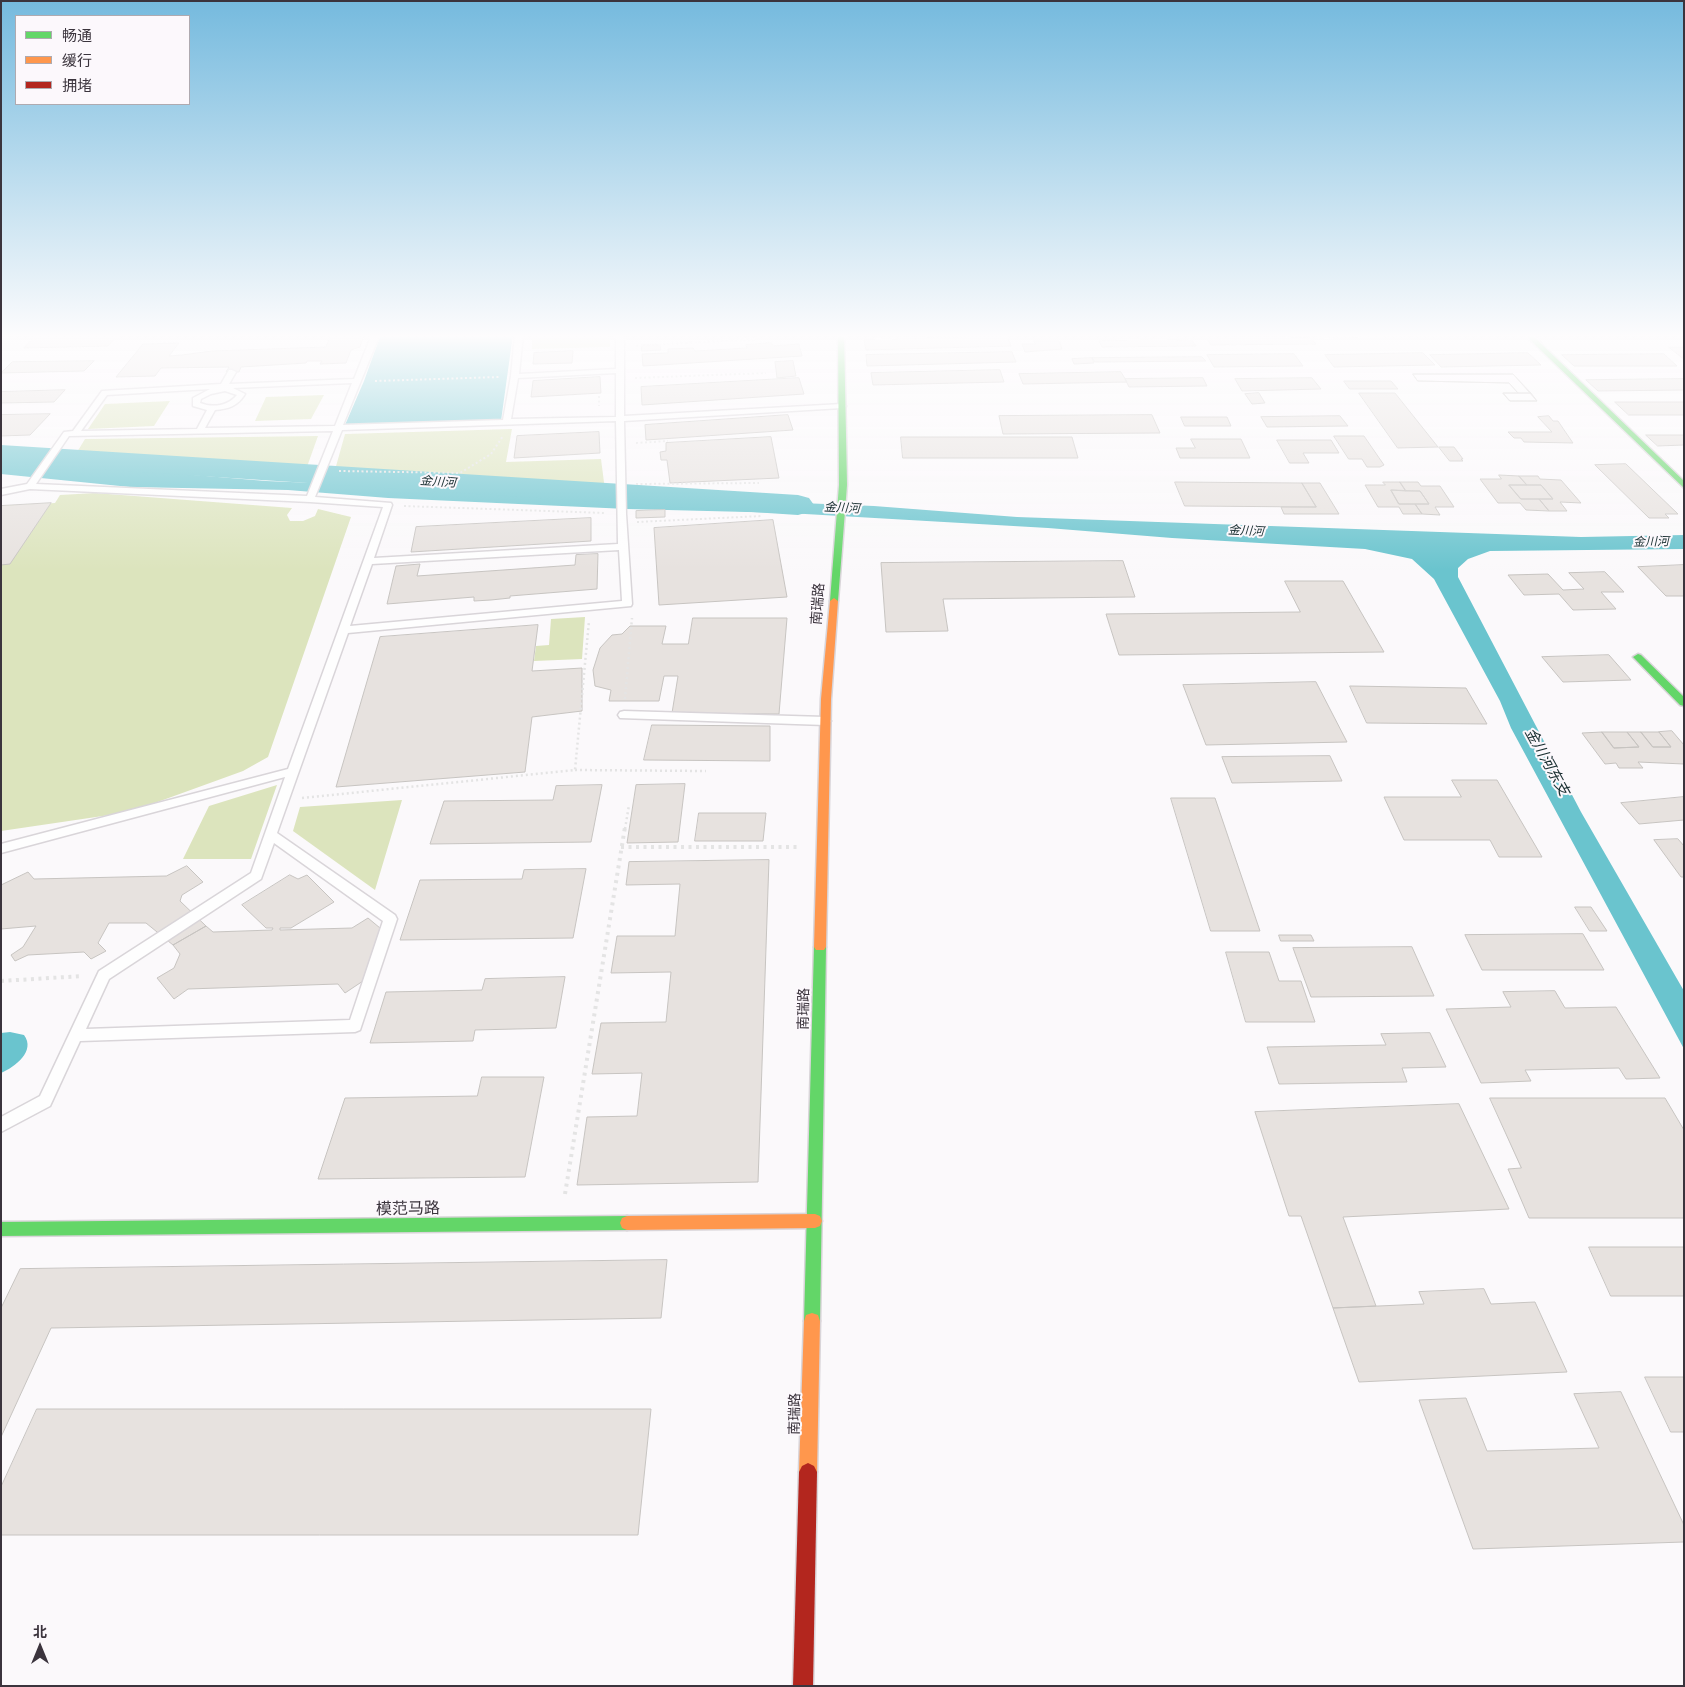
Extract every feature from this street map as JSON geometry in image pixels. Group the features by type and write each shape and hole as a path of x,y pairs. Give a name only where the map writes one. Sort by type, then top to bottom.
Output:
{"street":[{"name":"南瑞路","path":"803,1686 825,721 843,485 842,413"},
{"path":"1608,413 1684,486"},
{"path":"1638,656 1684,703"},
{"name":"模范马路","path":"1,1229 815,1221"}],"lane":[{"path":"75,434 91,413"},
{"path":"200,431 210,413"},
{"path":"310,496 343,413"},
{"path":"507,422 509,413"},
{"path":"345,630 627,604 621,513 620,413"},
{"path":"32,484 67,434 620,419 727,413"},
{"path":"1,492 32,484 310,496 388,505 256,876 104,975 45,1101 1,1125"},
{"path":"369,561 623,547"},
{"path":"624,715 825,721"},
{"path":"1,850 294,771"},
{"path":"75,1035 355,1026 390,919 271,835"}],"path":[{"path":"320,471 460,473 491,454 504,435 507,422"},
{"path":"620,444 668,441"},
{"path":"621,487 759,483"},
{"path":"388,505 762,516"},
{"path":"624,715 632,614 627,604"},
{"path":"574,770 591,607"},
{"path":"284,799 574,770 706,771"},
{"path":"560,1224 629,805"},
{"path":"621,847 823,848"},
{"path":"1,981 104,975"}],"green space":[{"path":"99,413 162,413 154,426 88,429"},
{"path":"259,413 314,413 311,419 255,421"},
{"path":"512,429 506,462 601,459 605,490 333,477 345,434"},
{"path":"318,436 303,478 74,457 85,439"},
{"path":"95,493 292,508 287,515 290,521 303,521 315,516 318,509 351,517 268,757 243,771 130,812 1,831 1,506 55,503 60,495"},
{"path":"585,617 582,659 534,661 536,646 549,645 551,619"},
{"path":"277,785 251,859 183,859 209,806"},
{"path":"402,800 375,890 293,831 300,807"}],"water":[{"path":"350,413 502,413 501,421 345,425"},
{"name":"金川河东支","path":"1,459 266,481 874,506 1017,517 1581,537 1684,535 1684,549 1490,551 1468,559 1458,568 1458,577 1581,812 1684,991 1684,1049 1511,728 1500,701 1434,579 1412,559 1365,549 788,513 627,509 388,498 288,490 130,487 1,474"},
{"path":"10,1032 24,1035 27,1041 26,1052 18,1063 1,1073 1,1033"}],"building":[{"path":"1373,413 1411,413 1438,447 1398,448"},
{"path":"1627,413 1684,413 1684,415 1629,415"},
{"path":"50,414 30,435 1,436 1,415"},
{"path":"788,415 793,430 646,440 645,425"},
{"path":"1152,415 1160,433 1003,434 999,416"},
{"path":"1340,416 1348,426 1267,427 1261,417"},
{"path":"1549,416 1553,421 1558,421 1573,443 1524,442 1521,438 1514,438 1508,432 1552,432 1538,417"},
{"path":"1181,417 1227,417 1231,426 1185,426"},
{"path":"599,432 600,453 514,458 517,436"},
{"path":"1646,435 1684,435 1684,445 1658,446"},
{"path":"1334,436 1364,436 1384,465 1380,467 1367,467 1362,459 1349,459"},
{"path":"771,437 779,478 670,483 667,460 661,460 660,452 666,451 666,443"},
{"path":"901,437 1072,437 1078,458 903,458"},
{"path":"1191,439 1241,439 1250,458 1180,458 1176,448 1195,448"},
{"path":"1277,440 1331,440 1339,453 1303,453 1309,463 1290,463"},
{"path":"1439,447 1454,447 1463,461 1450,461"},
{"path":"1626,464 1678,514 1665,514 1669,518 1649,518 1595,465"},
{"path":"1499,475 1519,476 1527,485 1509,485 1521,499 1539,499 1549,511 1526,510 1520,503 1498,503 1480,479 1501,479"},
{"path":"1519,476 1538,476 1540,479 1561,480 1581,503 1560,502 1567,511 1549,511 1539,499 1553,499 1541,485 1527,485"},
{"path":"1175,482 1302,483 1316,507 1185,506"},
{"path":"1383,482 1400,482 1406,491 1391,490 1399,504 1415,504 1422,514 1403,514 1399,507 1378,507 1365,485 1385,485"},
{"path":"1400,482 1418,482 1421,486 1440,486 1454,507 1435,507 1440,515 1422,514 1415,504 1429,504 1420,491 1406,491"},
{"path":"1302,483 1320,483 1339,514 1284,514 1281,507 1316,507"},
{"path":"1509,485 1541,485 1553,499 1521,499"},
{"path":"1391,490 1420,491 1429,504 1399,504"},
{"path":"51,503 10,564 1,565 1,506"},
{"path":"665,510 665,517 636,518 636,511"},
{"path":"591,518 591,541 411,552 416,527"},
{"path":"773,520 787,597 659,605 654,528"},
{"path":"598,554 597,589 510,596 510,598 491,600 474,601 474,597 387,604 396,566 420,564 417,576 575,565 576,555"},
{"path":"1123,561 1135,597 943,599 948,631 886,632 881,563"},
{"path":"1684,565 1684,596 1666,596 1638,567"},
{"path":"1605,572 1624,592 1601,592 1616,609 1573,610 1559,594 1524,595 1508,575 1548,574 1563,590 1584,589 1569,573"},
{"path":"1285,581 1343,581 1384,652 1119,655 1106,614 1300,612"},
{"path":"693,618 787,618 779,714 672,713 678,676 664,676 659,701 609,701 611,690 595,686 593,670 600,648 612,635 622,634 630,626 666,626 662,644 688,644"},
{"path":"538,625 532,671 582,668 582,711 532,717 525,772 336,787 380,637"},
{"path":"1609,655 1631,680 1563,682 1542,657"},
{"path":"1316,682 1347,742 1206,745 1183,685"},
{"path":"1350,686 1466,688 1487,724 1367,723"},
{"path":"652,725 770,726 770,761 644,760"},
{"path":"1672,731 1684,745 1684,764 1638,762 1643,768 1619,768 1616,763 1605,764 1582,733 1602,732 1614,748 1639,747 1627,732 1641,732 1653,747 1671,747 1659,732"},
{"path":"1602,732 1627,732 1639,747 1614,748"},
{"path":"1641,732 1659,732 1671,747 1653,747"},
{"path":"1330,756 1342,781 1232,783 1222,757"},
{"path":"1452,780 1497,780 1542,857 1499,857 1490,840 1404,840 1384,797 1461,797"},
{"path":"685,784 678,842 627,843 636,785"},
{"path":"602,785 591,842 430,844 444,801 553,800 556,786"},
{"path":"1684,797 1684,820 1639,824 1621,803"},
{"path":"1171,798 1215,798 1260,931 1211,931"},
{"path":"699,813 766,813 763,841 695,841"},
{"path":"1678,839 1684,846 1684,877 1681,877 1654,840"},
{"path":"769,860 758,1182 577,1185 587,1117 637,1116 642,1073 592,1074 601,1023 666,1022 671,972 611,973 617,936 675,936 680,884 626,885 629,862"},
{"path":"187,866 203,882 182,895 180,901 206,926 173,945 146,923 109,923 98,943 106,951 91,959 84,952 28,955 15,961 11,955 23,947 36,926 1,929 1,885 28,872 34,879 166,876"},
{"path":"586,869 573,938 400,940 420,880 522,879 524,870"},
{"path":"290,875 298,879 307,875 334,902 291,928 280,928 280,930 352,928 368,918 392,938 374,948 378,971 345,993 338,984 188,989 174,999 157,978 174,968 180,954 173,945 206,926 213,932 272,930 273,928 266,928 242,905"},
{"path":"1575,907 1591,907 1607,931 1590,931"},
{"path":"1583,934 1604,970 1482,970 1465,935"},
{"path":"1279,935 1311,935 1314,941 1281,941"},
{"path":"1412,947 1434,996 1311,997 1293,948"},
{"path":"1226,952 1269,952 1279,981 1301,981 1315,1022 1246,1022"},
{"path":"565,977 556,1028 475,1030 473,1041 370,1043 386,992 482,990 485,979"},
{"path":"1555,991 1565,1008 1616,1007 1660,1078 1626,1079 1619,1068 1525,1070 1531,1081 1481,1083 1446,1009 1511,1007 1503,992"},
{"path":"1430,1033 1446,1067 1402,1068 1407,1082 1279,1084 1267,1047 1386,1045 1381,1034"},
{"path":"482,1077 544,1077 525,1177 318,1179 345,1098 477,1096"},
{"path":"1490,1098 1665,1098 1684,1130 1684,1218 1529,1218 1508,1169 1521,1168"},
{"path":"1459,1104 1509,1209 1343,1217 1376,1306 1333,1308 1301,1216 1289,1216 1255,1112"},
{"path":"1589,1247 1684,1247 1684,1296 1611,1296"},
{"path":"667,1260 661,1318 51,1328 1,1437 1,1308 20,1269"},
{"path":"1484,1289 1491,1304 1535,1302 1567,1372 1359,1382 1333,1308 1424,1304 1419,1292"},
{"path":"1645,1377 1684,1377 1684,1432 1671,1432"},
{"path":"1621,1392 1684,1525 1684,1542 1473,1549 1419,1400 1466,1398 1487,1451 1599,1448 1574,1394"},
{"path":"37,1409 651,1409 638,1535 1,1535 1,1487"}],"waterway":[{"name":"金川河","path":"1,454 798,505"}],"traffic: fast":[{"path":"834,601 843,485 842,413"},
{"path":"1608,413 1684,486"},
{"path":"1638,657 1684,703"},
{"path":"812,1321 820,947"},
{"path":"1,1229 627,1223"}],"traffic: slow":[{"path":"820,947 826,699 834,601"},
{"path":"627,1223 815,1221"},
{"path":"808,1472 812,1321"}],"traffic: jam":[{"path":"803,1686 808,1472"}]}
